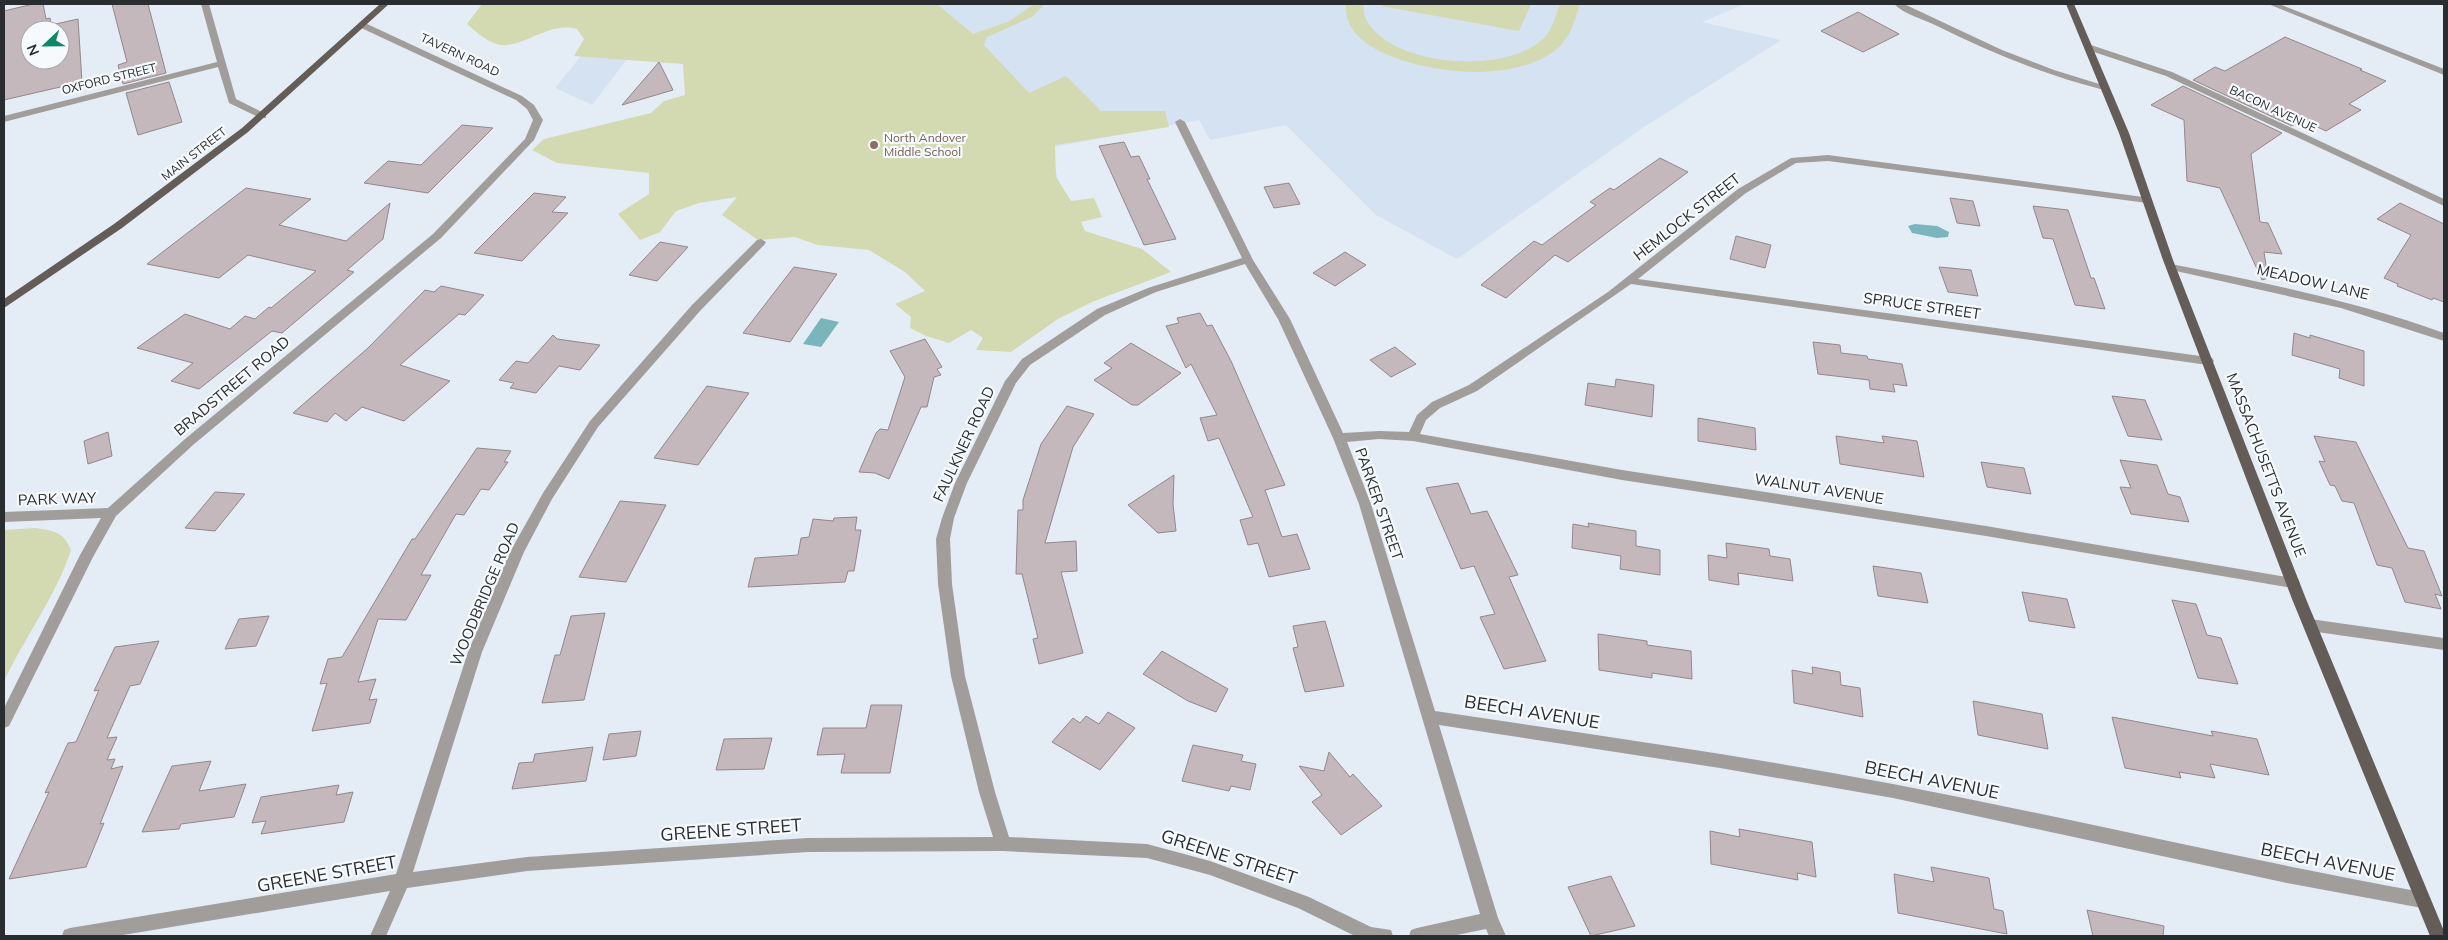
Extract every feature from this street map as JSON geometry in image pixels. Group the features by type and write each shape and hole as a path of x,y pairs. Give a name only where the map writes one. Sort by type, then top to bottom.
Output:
{"main road":[{"name":"MAIN STREET","path":"4,304 118,226 263,116 384,4"},
{"name":"MASSACHUSETTS AVENUE","path":"2070,4 2124,133 2171,267 2293,583 2438,936"}],"street":[{"path":"205,4 220,64 232,101 263,116"},
{"path":"1898,4 1949,30 2028,64 2104,87"},
{"path":"2272,4 2444,72"},
{"name":"TAVERN ROAD","path":"362,25 509,92 531,107 538,120"},
{"name":"BACON AVENUE","path":"2088,47 2169,74 2444,203"},
{"name":"OXFORD STREET","path":"4,119 220,64"},
{"name":"BRADSTREET ROAD","path":"4,722 87,555 111,514 189,442 437,236 529,140 538,120"},
{"name":"PARKER STREET","path":"1180,122 1248,260 1284,319 1339,438 1365,504 1430,717 1464,840 1490,920"},
{"name":"HEMLOCK STREET","path":"1413,437 1422,418 1436,405 1473,388 1631,281 1742,191 1794,160 1828,158 2147,200"},
{"name":"WOODBRIDGE ROAD","path":"378,936 402,881 475,652 517,552 547,496 594,424 696,308 761,242"},
{"name":"FAULKNER ROAD","path":"1003,844 987,792 958,676 945,584 943,539 948,518 962,482 1011,381 1026,362 1102,312 1152,290 1248,260"},
{"name":"MEADOW LANE","path":"2171,267 2335,301 2396,318 2444,337"},
{"name":"SPRUCE STREET","path":"1631,281 2208,361"},
{"name":"WALNUT AVENUE","path":"1339,438 1379,435 1413,437 1622,475 1986,530 2293,583"},
{"name":"PARK WAY","path":"4,517 111,514"},
{"path":"2310,625 2444,644"},
{"name":"BEECH AVENUE","path":"1430,717 1720,761 1893,791 2287,875 2422,900"},
{"name":"GREENE STREET","path":"70,936 402,881 527,864 748,848 836,844 1003,844 1147,851 1220,871 1303,902 1370,935 1385,936"},
{"path":"1417,936 1490,920 1498,936"}],"shaded area":[{"name":"North Andover Middle School","path":"623,4 1745,4 1702,22 1781,40 1641,129 1457,259 1376,215 1286,125 1210,140 1199,120 1048,148 1066,203 744,42 644,37 592,105 555,88"}],"green space":[{"path":"482,4 937,4 973,34 1010,21 1034,4 1045,4 1032,17 987,37 984,45 1029,93 1066,76 1101,111 1165,111 1169,127 1055,145 1056,177 1071,201 1094,198 1102,217 1081,222 1085,231 1142,249 1171,272 1092,302 1058,319 1011,352 976,350 983,338 971,330 949,343 926,336 910,328 911,317 895,304 925,291 905,272 869,250 818,245 795,237 758,240 722,215 737,197 699,203 676,211 660,232 640,240 618,214 649,194 649,173 557,163 532,150 544,139 651,113 664,101 685,95 683,64 574,56 584,39 577,29 568,28 550,30 507,45 496,44 486,39 467,24"},
{"path":"1346,4 1364,4 1364,14 1372,28 1387,41 1407,51 1431,58 1482,61 1506,57 1528,50 1547,35 1560,4 1580,4 1566,39 1550,54 1521,66 1500,70 1462,72 1419,65 1376,49 1359,37 1349,22"},
{"path":"1382,4 1531,4 1519,31 1381,6"},
{"path":"35,528 61,535 71,550 49,600 4,681 4,530"}],"water":[{"path":"1915,224 1937,226 1949,232 1948,237 1937,238 1912,233 1908,226"},
{"path":"821,318 839,322 821,347 803,344"}],"building":[{"path":"33,4 43,4 46,19 50,18 50,20 20,20 20,70 70,70 70,21 78,19 82,82 4,100 4,11"},
{"path":"112,4 148,4 166,73 123,84 118,65 127,62"},
{"path":"1858,12 1899,34 1863,52 1821,31"},
{"path":"2285,37 2386,81 2349,104 2361,110 2326,131 2302,120 2292,126 2193,80 2215,67 2225,71"},
{"path":"659,62 673,90 622,105"},
{"path":"169,82 182,122 138,135 126,93"},
{"path":"2183,86 2282,133 2251,154 2260,222 2268,223 2282,254 2264,252 2268,278 2262,280 2220,188 2187,181 2184,120 2151,105"},
{"path":"462,125 493,128 428,193 364,183 388,161 421,165"},
{"path":"1124,142 1131,157 1139,156 1150,179 1147,179 1176,239 1144,245 1099,146"},
{"path":"1660,158 1688,172 1568,262 1555,255 1506,298 1481,285 1534,241 1542,245 1596,205 1590,202 1610,188 1614,190"},
{"path":"1289,183 1300,204 1274,208 1264,187"},
{"path":"246,188 311,199 279,225 346,241 390,203 383,239 347,270 354,272 282,333 272,331 199,389 171,381 193,363 137,348 185,314 230,329 245,316 255,319 316,271 248,255 219,278 147,264"},
{"path":"534,193 566,197 552,212 568,213 522,261 474,253"},
{"path":"1950,198 1973,201 1980,226 1957,223"},
{"path":"2400,203 2444,224 2444,302 2433,298 2432,300 2397,286 2398,284 2384,278 2411,235 2377,219"},
{"path":"2033,206 2068,210 2091,278 2094,278 2105,309 2075,305 2053,239 2043,238"},
{"path":"1736,236 1771,245 1765,268 1730,259"},
{"path":"660,242 688,247 657,281 629,275"},
{"path":"1345,252 1366,265 1335,286 1313,273"},
{"path":"794,267 837,274 790,342 743,333"},
{"path":"1939,267 1971,270 1978,296 1948,292"},
{"path":"441,286 484,295 465,315 459,314 400,365 450,381 404,421 362,407 346,421 335,413 327,422 293,413 368,348 425,290 434,292"},
{"path":"1200,313 1207,326 1212,325 1231,361 1285,485 1265,490 1282,537 1297,534 1310,569 1269,577 1258,543 1248,545 1240,520 1253,517 1219,438 1208,441 1200,418 1217,415 1191,364 1186,368 1166,326 1179,323 1177,318"},
{"path":"2294,333 2310,338 2310,335 2364,351 2364,386 2339,378 2340,369 2292,355"},
{"path":"553,335 557,339 600,345 580,370 559,366 536,393 510,388 514,383 499,380 516,361 528,363"},
{"path":"925,339 942,367 937,369 941,375 934,377 927,407 921,407 889,479 875,473 859,472 876,433 880,429 888,430 905,377 890,351"},
{"path":"1813,342 1840,345 1841,353 1867,356 1868,359 1902,364 1907,386 1893,384 1895,392 1870,389 1869,380 1818,374"},
{"path":"1131,343 1181,373 1138,405 1132,405 1094,380 1112,368 1104,363"},
{"path":"1395,347 1416,364 1391,377 1370,360"},
{"path":"1616,379 1654,385 1652,417 1585,405 1588,383 1615,387"},
{"path":"707,386 749,393 698,465 654,458"},
{"path":"2112,396 2145,400 2162,440 2128,436"},
{"path":"1067,406 1094,414 1073,447 1045,543 1076,541 1077,571 1061,572 1083,653 1039,664 1033,639 1038,638 1022,574 1016,574 1018,510 1023,510 1023,500 1041,444"},
{"path":"1698,418 1755,428 1756,450 1698,441"},
{"path":"108,432 112,456 88,464 84,441"},
{"path":"1836,436 1884,443 1882,436 1917,441 1924,477 1840,464"},
{"path":"2314,436 2356,442 2408,548 2424,551 2442,596 2435,594 2441,609 2405,602 2392,568 2377,565 2354,503 2342,501 2335,486 2330,485 2319,461 2325,462"},
{"path":"477,448 511,451 504,462 508,462 489,490 481,489 464,515 456,514 421,575 431,575 406,620 378,619 358,682 376,679 369,700 377,699 370,723 312,731 327,683 320,684 328,659 342,657 412,539 415,539"},
{"path":"2120,460 2157,465 2168,494 2180,497 2189,522 2131,514 2120,487 2131,488"},
{"path":"1981,462 2024,468 2031,494 1987,487"},
{"path":"1174,475 1173,504 1176,531 1158,533 1128,505"},
{"path":"1458,483 1471,514 1487,511 1518,575 1509,577 1546,661 1504,669 1480,617 1495,614 1474,566 1461,569 1426,488"},
{"path":"215,492 245,494 215,531 185,528"},
{"path":"620,501 666,505 626,582 579,577"},
{"path":"857,517 855,530 861,530 854,571 848,571 845,582 748,587 755,558 798,555 801,538 809,537 813,519 833,521 834,518"},
{"path":"1588,523 1636,531 1636,546 1660,550 1660,575 1620,569 1621,556 1572,548 1573,524 1589,527"},
{"path":"1726,543 1769,549 1770,556 1790,559 1793,581 1738,573 1739,585 1709,580 1708,555 1727,558"},
{"path":"1873,566 1921,573 1928,603 1878,596"},
{"path":"2022,592 2067,599 2075,628 2029,621"},
{"path":"2172,600 2196,604 2207,635 2221,638 2238,684 2198,678"},
{"path":"605,613 584,700 542,703 555,655 560,655 571,616"},
{"path":"269,616 256,646 225,649 239,619"},
{"path":"1325,621 1344,686 1305,692 1293,648 1298,647 1293,626"},
{"path":"1598,634 1647,641 1647,645 1691,651 1692,679 1652,673 1652,678 1599,670"},
{"path":"159,641 140,684 130,686 107,738 117,737 107,760 115,759 111,769 123,766 100,824 104,823 86,867 9,879 49,792 45,793 68,743 76,742 99,690 94,691 115,647"},
{"path":"1162,651 1228,689 1216,712 1188,701 1143,674"},
{"path":"1812,667 1840,672 1841,685 1860,688 1863,717 1794,703 1792,670 1813,674"},
{"path":"1973,701 2042,714 2048,749 1978,735"},
{"path":"871,705 902,705 890,773 841,773 845,754 817,755 823,728 866,728"},
{"path":"1108,712 1135,728 1100,770 1052,742 1073,718 1080,723 1086,716 1099,724"},
{"path":"2112,717 2213,736 2211,731 2257,739 2269,775 2210,764 2215,778 2179,772 2181,778 2125,768"},
{"path":"641,731 636,756 603,760 609,734"},
{"path":"772,738 764,769 716,770 724,739"},
{"path":"1193,745 1243,755 1241,761 1256,764 1250,790 1231,786 1229,791 1182,781"},
{"path":"593,747 586,781 512,789 519,763 533,762 535,754"},
{"path":"1329,752 1350,777 1353,774 1382,806 1341,835 1312,802 1322,795 1299,766 1324,771"},
{"path":"211,761 199,791 246,784 234,817 181,824 179,829 142,832 172,766"},
{"path":"339,785 336,795 353,792 344,822 261,834 266,821 252,823 261,797"},
{"path":"1739,829 1812,842 1816,877 1797,873 1798,880 1711,864 1710,831 1740,837"},
{"path":"1931,867 1989,878 1994,909 2003,911 2007,934 1898,913 1894,874 1934,882"},
{"path":"1611,876 1635,926 1591,936 1568,887"},
{"path":"2087,910 2164,926 2163,936 2093,936"}],"place":[{"name":"North Andover Middle School","path":"874,145"}]}
